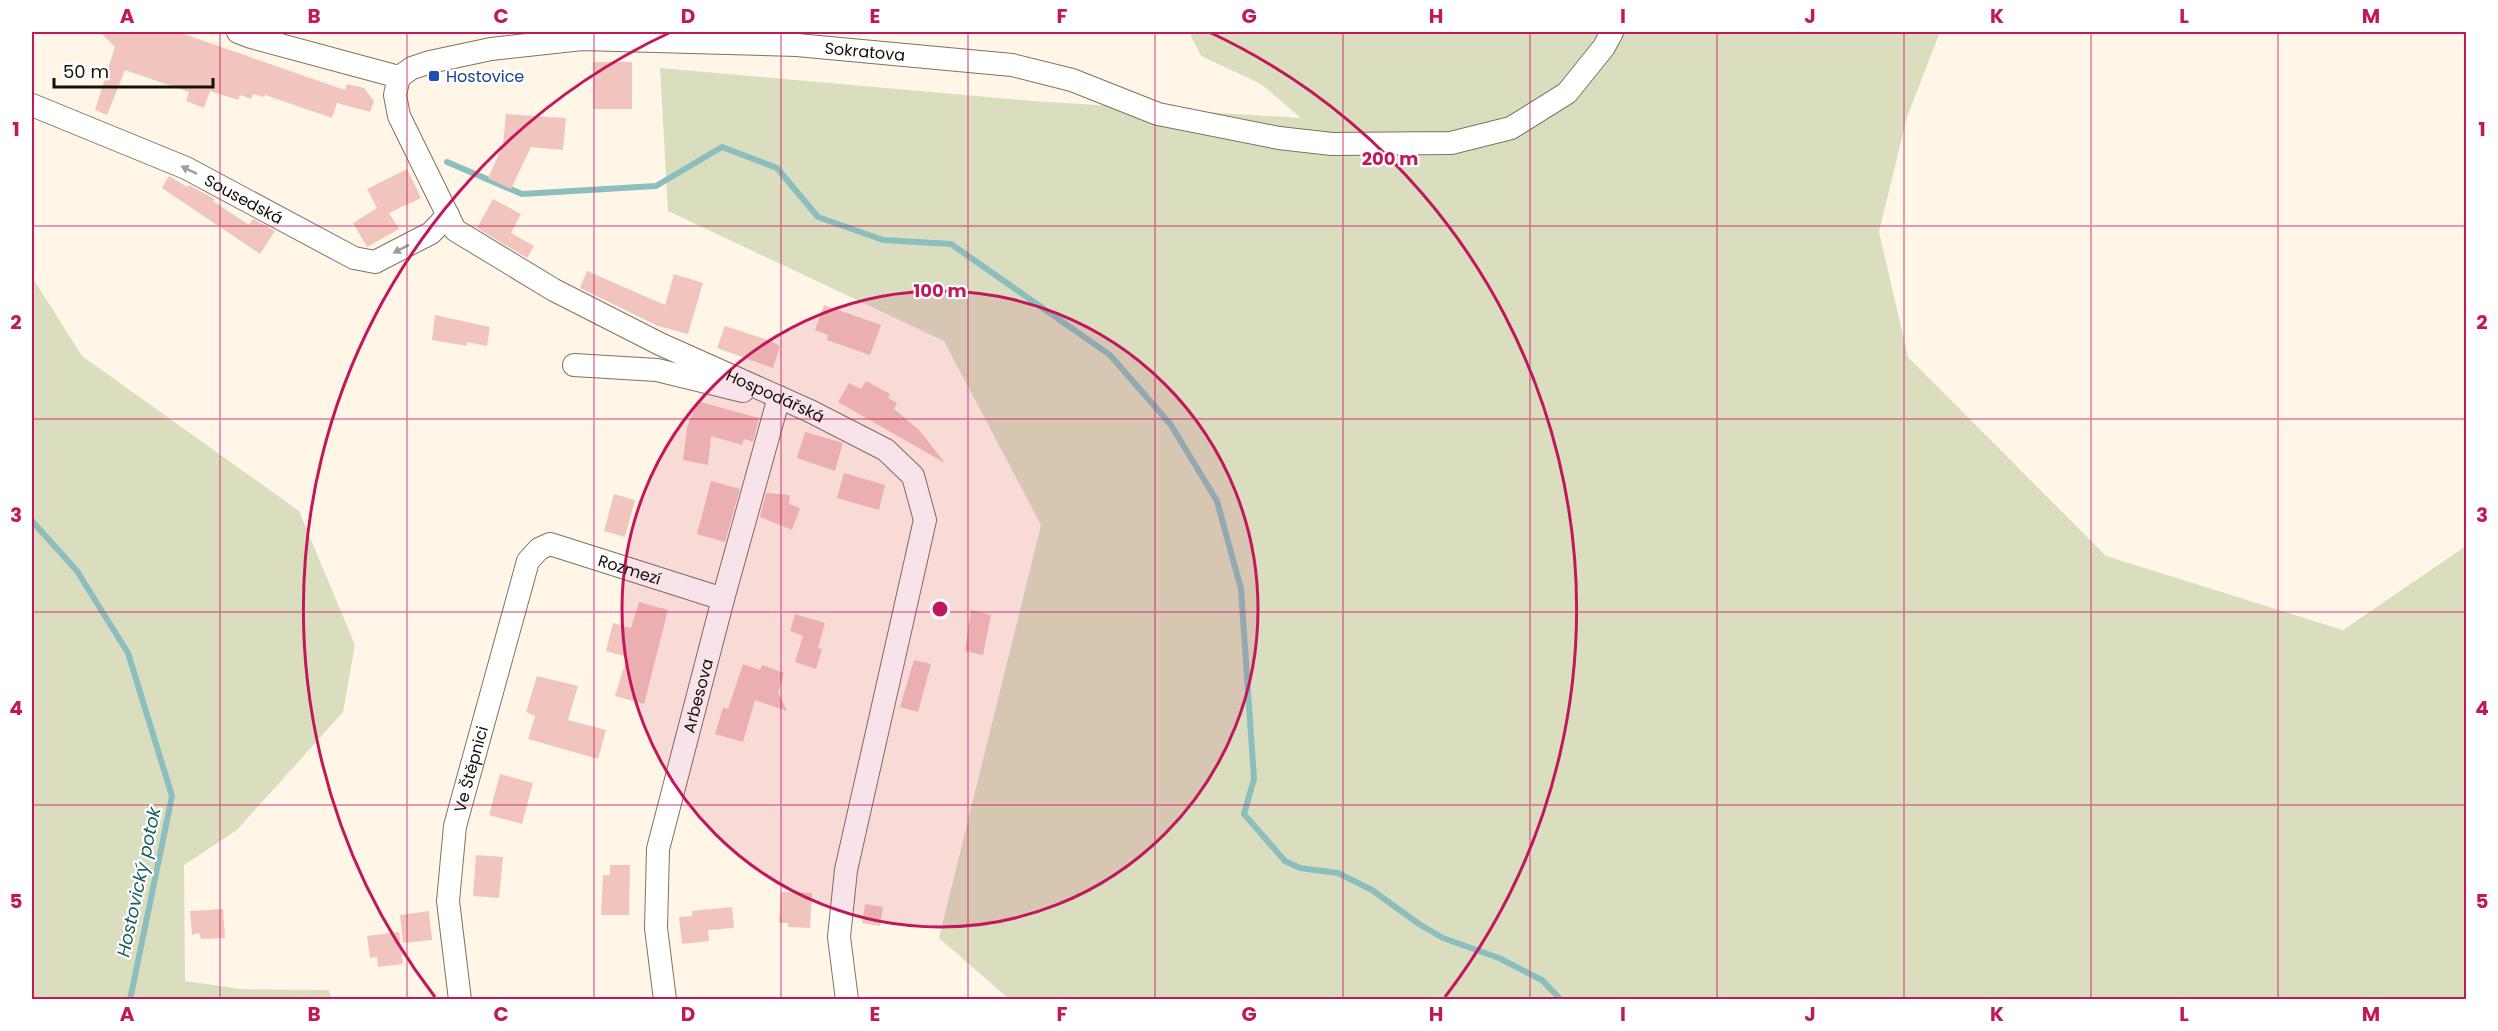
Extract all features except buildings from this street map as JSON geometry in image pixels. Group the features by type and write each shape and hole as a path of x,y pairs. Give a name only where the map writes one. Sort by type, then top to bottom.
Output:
{"street":[{"path":"238,32 399,77"},
{"name":"Sokratova","path":"399,77 412,68 430,62 471,53 582,39 797,45 1012,65 1072,80 1158,114 1279,138 1332,144 1451,143 1511,128 1567,93 1604,47 1612,32"},
{"name":"Hospodářská","path":"399,77 395,95 399,116 455,230 554,290 660,344 775,395 886,450 913,476 925,520 846,870 838,937 847,999"},
{"name":"Sousedská","path":"32,105 186,168 354,258 375,262 431,233 448,215"},
{"path":"574,364 657,370 735,391 775,395"},
{"name":"Arbesova","path":"665,999 656,928 658,849 775,395"},
{"name":"Rozmezí","path":"539,549 550,544 723,599"},
{"name":"Ve Štěpnici","path":"460,999 448,901 455,826 528,561 539,549"}],"green space":[{"path":"1189,32 1940,32 1907,117 1879,232 1908,357 2106,556 2343,630 2466,546 2466,999 1009,999 939,938 1041,525 944,341 668,211 660,68 1033,101 1301,118 1261,84 1201,56"},
{"path":"32,277 82,356 299,511 355,645 343,712 237,830 184,865 185,981 240,989 329,990 332,999 32,999"}],"waterway":[{"path":"447,162 522,194 656,186 722,147 777,168 818,217 883,240 951,244 1110,355 1171,425 1217,501 1241,589 1254,779 1244,814 1285,861 1300,868 1338,873 1372,890 1419,924 1443,938 1499,958 1542,980 1561,1000"},
{"name":"Hostovický potok","path":"32,521 77,571 128,653 172,796 130,1000"}],"place":[{"name":"Hostovice","path":"434,76"}]}
